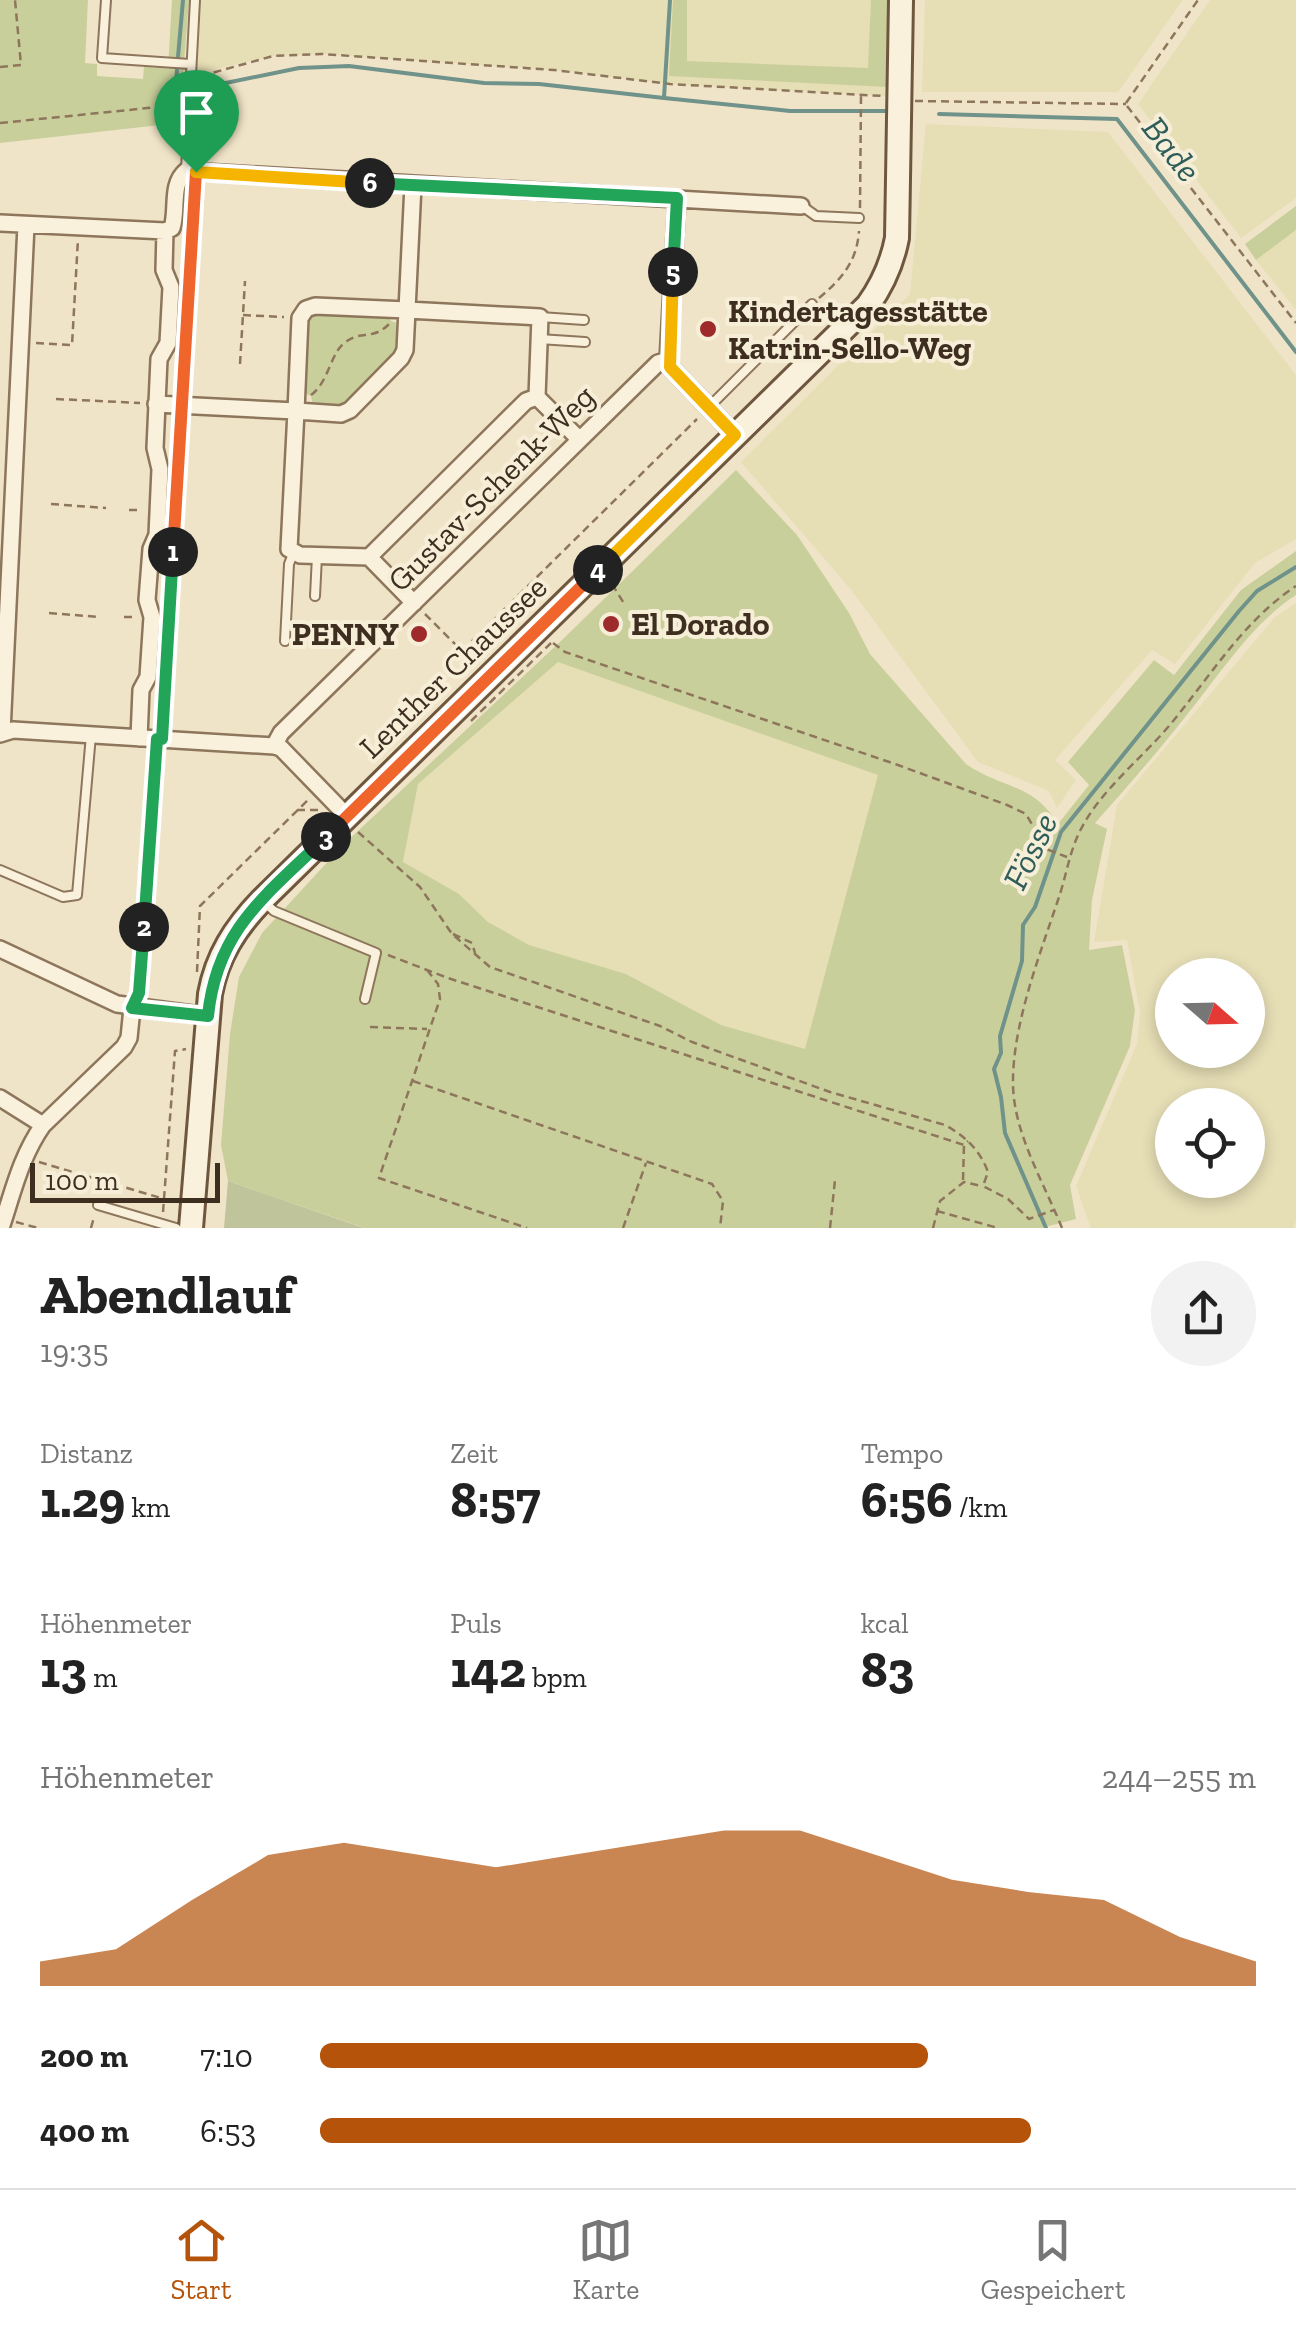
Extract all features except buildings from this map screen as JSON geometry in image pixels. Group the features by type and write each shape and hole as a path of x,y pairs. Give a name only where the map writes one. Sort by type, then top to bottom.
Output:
{"street":[{"name":"Lenther Chaussee","path":"191,1228 208,1016 218,963 230,938 342,810 538,630 606,576 735,435 868,306 882,286 897,238 907,99 901,0"},
{"path":"0,223 165,232 172,228 179,176 191,172 801,206"},
{"path":"156,404 340,414 350,410 405,350 413,185"},
{"path":"677,198 668,360 670,367 735,435"},
{"path":"26,225 2,645 1,733 274,746 281,748 342,810"},
{"path":"138,738 141,690 148,677 151,549 158,535 156,404 159,359 168,343 170,287 164,270 165,232"},
{"path":"414,603 370,558 293,554 288,543 300,318 306,309 315,306 540,318 537,396 579,439"},
{"name":"Gustav-Schenk-Weg","path":"274,746 282,733 579,439 658,363 668,360"},
{"path":"370,558 526,401 537,396"},
{"path":"0,949 132,1008 208,1016"},
{"path":"3,1223 23,1157 43,1125 124,1047 132,1008"},
{"path":"0,1098 43,1125"}],"lane":[{"path":"106,0 102,58 190,64"},
{"path":"191,172 188,122 194,0"},
{"path":"146,60 147,48"},
{"path":"801,206 816,216 859,218"},
{"path":"709,407 812,304"},
{"path":"540,318 584,320"},
{"path":"539,339 585,342"},
{"path":"285,641 293,554"},
{"path":"315,596 317,556"},
{"path":"0,870 63,897 77,894 90,735"},
{"path":"254,908 274,911 376,953 366,998"},
{"path":"132,1008 139,993 142,956"},
{"path":"98,1205 176,1228"}],"path":[{"path":"0,67 21,65 16,0"},
{"path":"1126,104 1198,0"},
{"path":"0,124 158,107 220,68 272,56 322,54 554,70 661,84 907,99 1126,104"},
{"path":"860,116 861,94"},
{"path":"1126,104 1296,322"},
{"path":"158,107 188,122"},
{"path":"142,956 182,405 191,172"},
{"path":"20,342 72,345 79,228"},
{"path":"240,364 245,281"},
{"path":"243,315 300,318"},
{"path":"310,396 326,381 344,343 376,335 391,322"},
{"path":"56,398 156,404"},
{"path":"414,603 462,651 709,407"},
{"path":"51,504 106,508"},
{"path":"606,576 626,605"},
{"path":"1062,1228 1021,1126 1013,1086 1024,1016 1069,857 1096,807 1168,727 1256,617 1296,586"},
{"path":"48,613 99,617"},
{"path":"538,630 564,652 898,764 1007,805 1026,814 1046,849 1069,857"},
{"path":"466,647 485,668"},
{"path":"297,810 342,810 355,830 420,887 452,934 490,967 660,1026 692,1042 830,1092 944,1125 979,1153 988,1172 983,1186"},
{"path":"376,953 966,1143"},
{"path":"426,969 438,984 440,999 379,1178 526,1228"},
{"path":"370,1027 429,1029"},
{"path":"162,1224 175,1051 190,1048"},
{"path":"412,1080 712,1184 723,1201 720,1228"},
{"path":"933,1228 940,1201 964,1182 966,1143"},
{"path":"23,1157 164,1199"},
{"path":"623,1228 646,1161"},
{"path":"830,1228 835,1180"},
{"path":"964,1182 983,1186 1008,1199 1032,1218"},
{"path":"1026,1228 1032,1218 1054,1210"},
{"path":"937,1211 998,1228"},
{"path":"3,1223 38,1228"}],"shaded area":[{"path":"195,0 901,0 899,97 670,84 554,70 321,54 273,56 220,68 190,80"},
{"path":"925,0 1183,0 1118,92 922,92"},
{"path":"1210,0 1296,0 1296,198 1241,238 1138,104"},
{"path":"926,124 1108,132 1296,375 1296,539 1255,563 1175,664 1152,650 1055,760 1076,780 1057,808 1049,791 978,762 852,591 741,462 910,294"},
{"path":"1296,230 1296,310 1256,260"},
{"path":"1296,603 1293,1228 1091,1228 1076,1186 1137,1044 1140,1012 1127,940 1094,942 1117,805 1274,618"},
{"path":"558,661 879,775 805,1050 721,1025 626,974 529,945 488,922 459,894 403,862 418,784"}],"green space":[{"path":"0,0 88,0 85,63 97,64 97,76 143,79 144,67 168,68 172,0 189,0 182,88 169,124 0,143"},
{"path":"673,0 687,0 687,61 868,68 871,0 891,0 888,87 669,76"},
{"path":"1296,206 1296,230 1256,260 1245,244"},
{"path":"310,313 389,316 397,323 395,354 341,408 313,406 311,396 300,391 303,321"},
{"path":"736,470 797,535 849,613 870,654 966,764 1027,793 1058,824 1089,785 1068,762 1154,660 1174,675 1241,590 1296,551 1296,595 1250,635 1095,823 1107,829 1092,900 1089,950 1122,945 1135,1010 1130,1046 1070,1185 1076,1219 1041,1228 365,1228 228,1181 221,1145 230,1034 239,977 262,933 344,844","holes":["558,662 878,775 805,1049 721,1025 626,974 529,945 488,922 459,894 403,862 418,784"]},
{"path":"228,1181 358,1226 365,1228 224,1228"}],"waterway":[{"path":"178,57 183,0"},
{"name":"Bade","path":"670,0 664,98 790,111 890,111"},
{"path":"195,85 211,86 299,68 349,66 484,83 539,84 664,98"},
{"path":"177,70 176,83 183,85"},
{"name":"Bade","path":"939,114 1117,119 1296,352"},
{"name":"Fösse","path":"1046,1228 1005,1133 994,1069 1022,961 1023,925 1035,907 1061,832 1239,611 1257,591 1296,567"}],"place":[{"name":"Kindertagesstätte Katrin-Sello-Weg","path":"708,329"},
{"name":"El Dorado","path":"611,624"},
{"name":"PENNY","path":"419,634"}],"route":[{"path":"196,172 677,198 668,360 670,367 735,435 246,916 218,963 208,1016 132,1008 139,993 157,739 162,739 196,172"}]}
